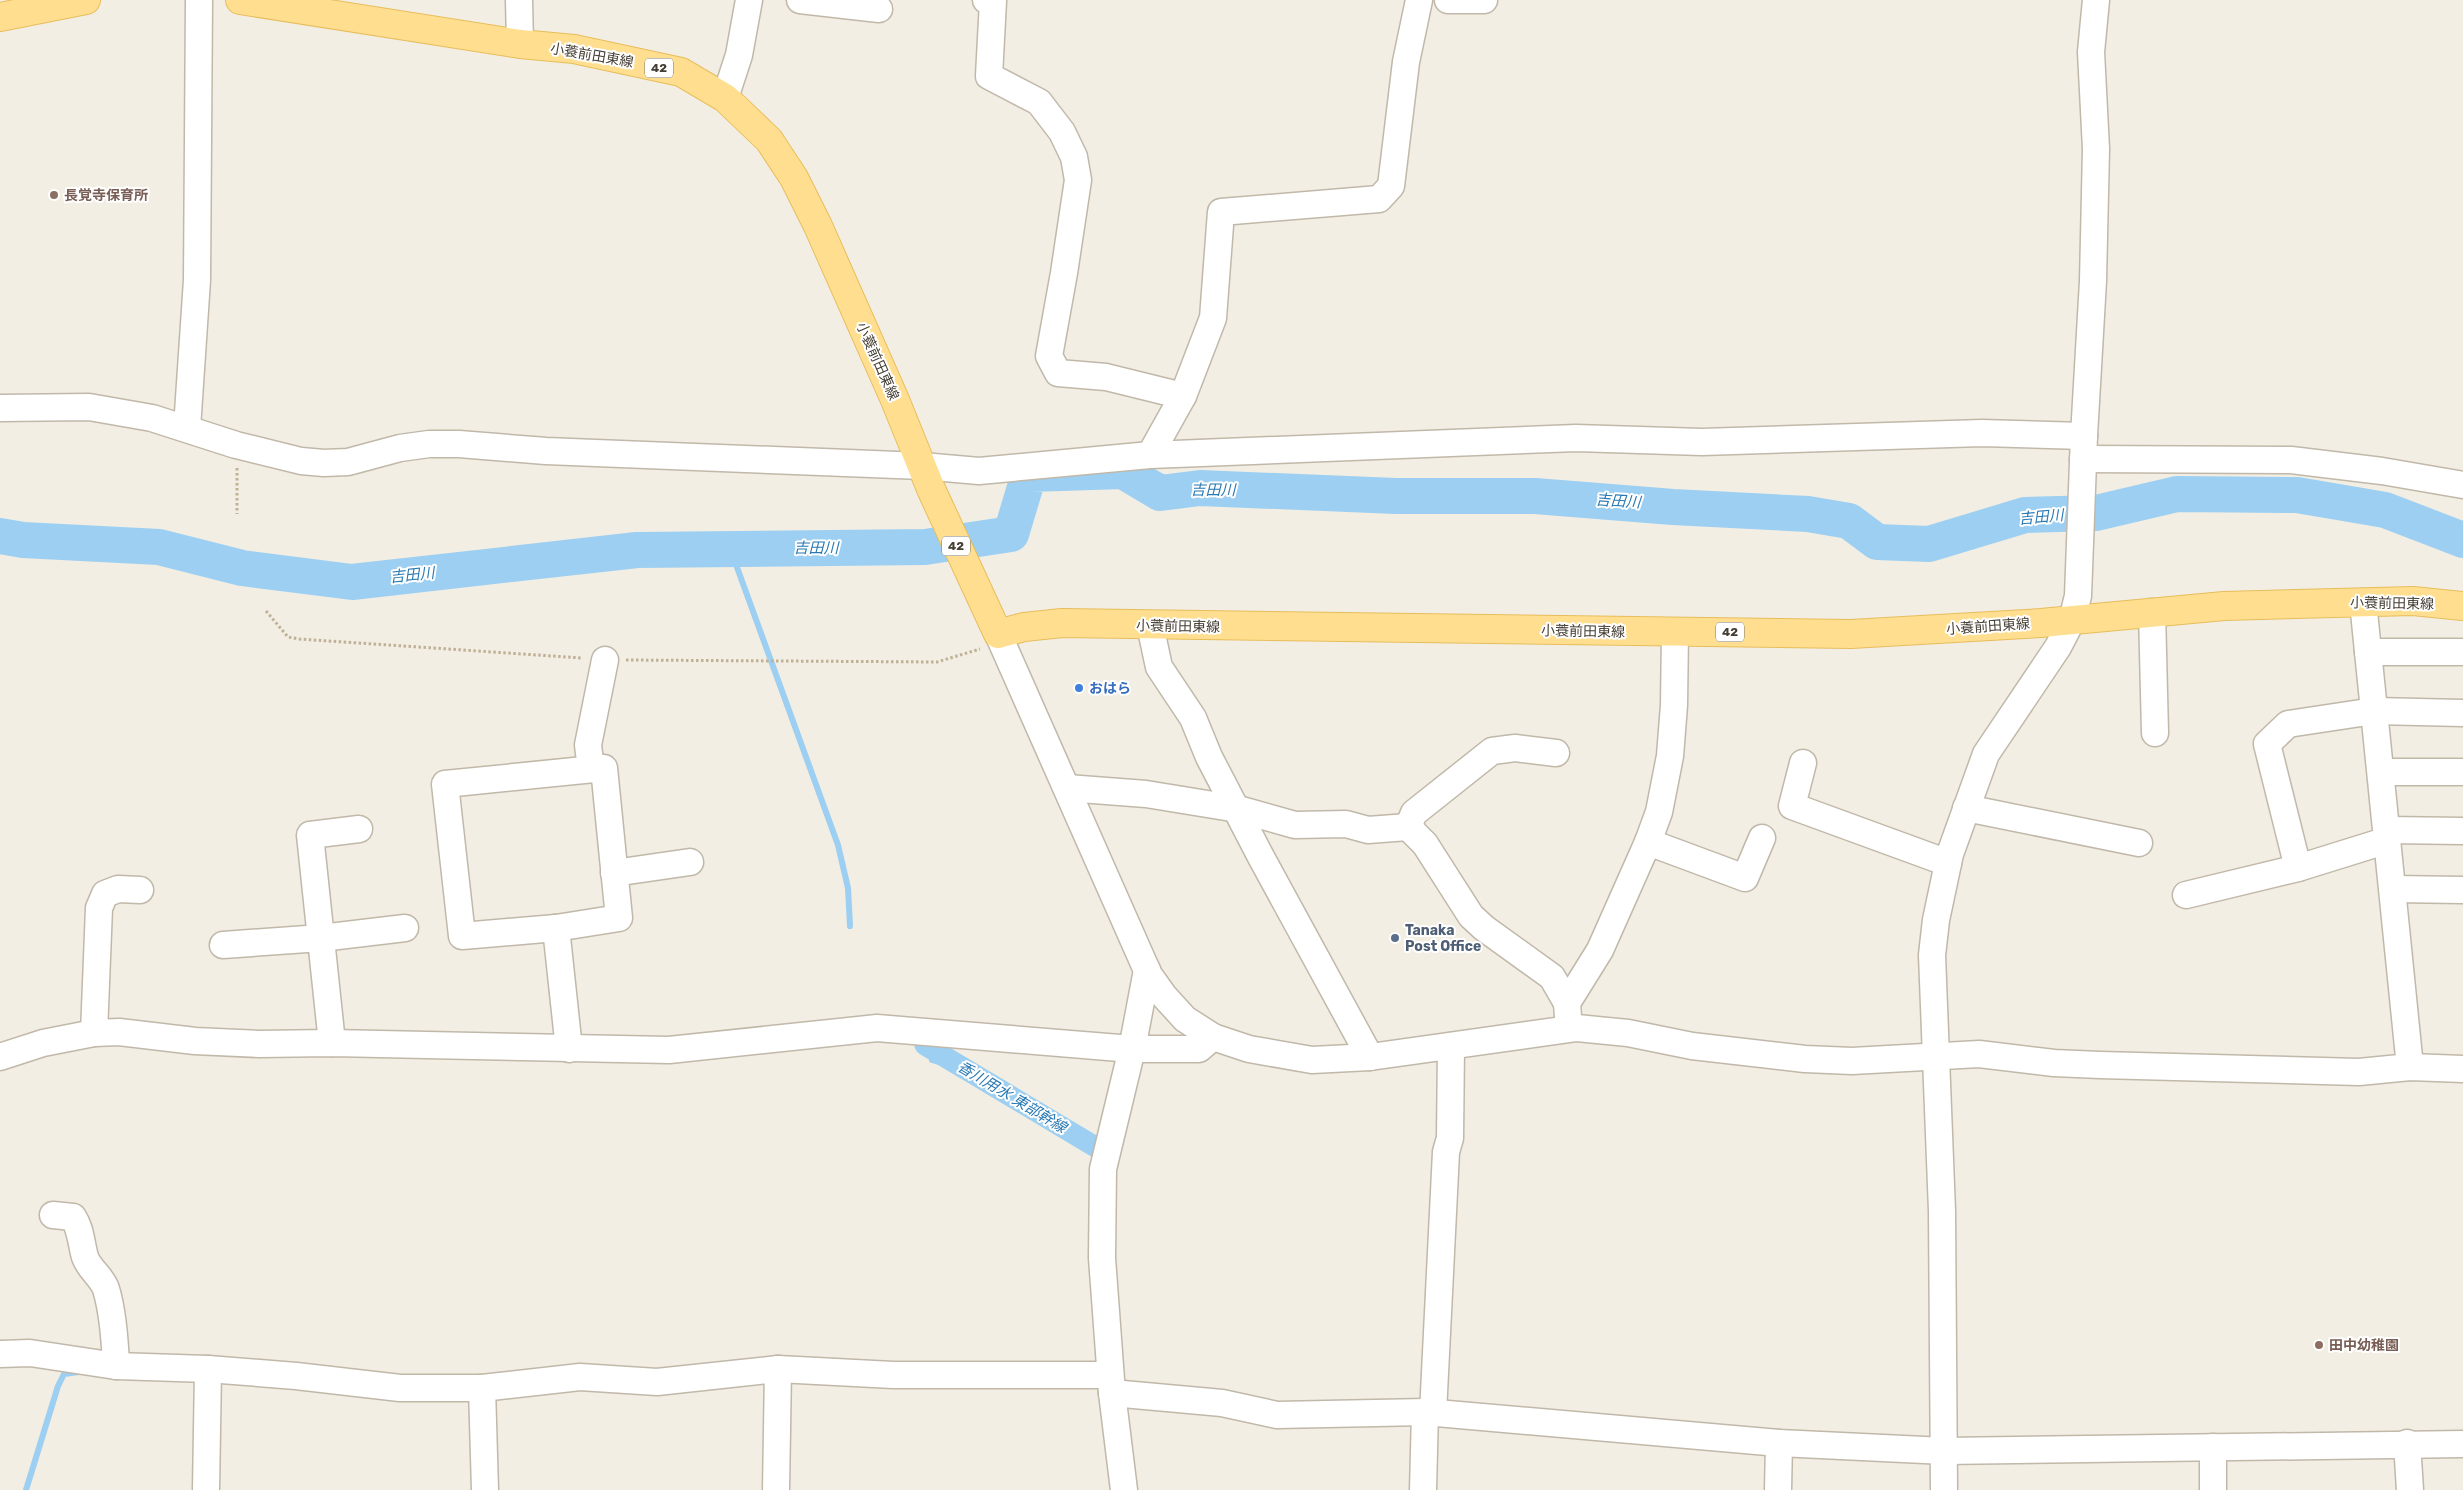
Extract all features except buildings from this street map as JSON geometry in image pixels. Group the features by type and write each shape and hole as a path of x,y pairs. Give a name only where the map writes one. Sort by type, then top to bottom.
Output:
{"main road":[{"path":"0,17 86,0"},
{"name":"小蓑前田東線","path":"240,0 520,44 574,49 681,72 725,98 769,140 794,178 826,243 895,400 926,478 1000,638 1024,627 1062,623 1851,634 2072,620 2224,606 2413,601 2463,606"}],"street":[{"path":"187,428 197,280 200,0"},
{"path":"519,0 520,44"},
{"path":"725,98 739,55 749,0"},
{"path":"800,0 879,9"},
{"path":"986,0 993,1 989,76 1039,102 1062,132 1074,157 1078,180 1049,356 1058,373 1106,377 1184,396"},
{"path":"1150,455 1184,396 1212,318 1221,212 1378,199 1392,186 1406,62 1419,0"},
{"path":"1448,0 1484,0"},
{"path":"1944,1490 1942,1211 1932,955 1943,881 1966,808 1986,754 2058,647 2072,620 2078,596 2081,561 2083,454 2094,281 2096,148 2091,52 2096,0"},
{"path":"0,408 89,407 152,418 236,445 301,461 324,463 348,462 400,448 429,444 459,444 926,478 979,471 1150,455 1576,438 1702,442 1982,433 2083,454 2291,460 2382,471 2463,485"},
{"path":"2363,602 2410,1067"},
{"path":"2152,612 2155,733"},
{"path":"1150,625 1160,667 1193,718 1209,757 1238,809 1261,857 1370,1057"},
{"path":"1568,1015 1600,950 1648,842 1659,812 1670,756 1674,704 1675,632"},
{"path":"1000,638 1147,970 1164,996 1185,1019 1213,1038 1249,1049 1312,1060 1370,1057 1451,1046 1568,1015 1628,1033 1692,1046 1805,1059 1852,1061 1979,1054 2054,1063 2360,1072 2410,1067 2463,1068"},
{"path":"2368,652 2463,652"},
{"path":"591,769 588,745 605,660"},
{"path":"2298,868 2268,744 2288,724 2374,711 2463,714"},
{"path":"1408,827 1414,813 1492,751 1515,748 1556,753"},
{"path":"1803,763 1792,806 1948,863"},
{"path":"604,768 619,918 556,928 462,936 445,784 591,769 604,768"},
{"path":"2381,772 2463,772"},
{"path":"1067,788 1146,794 1238,809 1295,825 1346,824 1368,830 1408,827 1425,844 1471,916 1484,928 1552,977 1568,1015"},
{"path":"1966,808 2139,843"},
{"path":"332,1043 310,835 359,829"},
{"path":"2186,895 2298,868 2387,835 2463,831"},
{"path":"1648,842 1745,878 1762,838"},
{"path":"614,873 690,862"},
{"path":"94,1033 100,908 105,894 118,889 140,890"},
{"path":"2393,889 2463,890"},
{"path":"223,945 321,938 405,928"},
{"path":"556,928 569,1049"},
{"path":"1124,1490 1111,1384 1102,1258 1103,1169 1132,1049 1147,970"},
{"path":"0,1057 43,1043 94,1033 119,1032 195,1041 259,1044 332,1043 669,1050 878,1028 1132,1049 1199,1050 1213,1038"},
{"path":"1423,1490 1446,1152 1450,1138 1451,1046"},
{"path":"54,1215 73,1217 78,1224 86,1259 106,1290 116,1366"},
{"path":"0,1354 30,1353 116,1366 208,1369 296,1376 400,1388 482,1388 580,1378 657,1382 778,1369 1111,1384 1222,1403 1277,1415 1429,1413 1779,1443 1945,1451 2407,1443 2463,1444"},
{"path":"206,1490 208,1369"},
{"path":"776,1490 778,1369"},
{"path":"482,1388 485,1490"},
{"path":"1778,1490 1779,1443"},
{"path":"2407,1443 2410,1490"},
{"path":"2213,1447 2213,1490"}],"path":[{"path":"236,445 237,514"},
{"path":"266,610 288,637 299,639 605,660 938,662 1000,638"}],"waterway":[{"name":"吉田川","path":"0,536 23,540 159,547 242,568 352,582 637,550 925,547 1011,534 1029,474 1123,471 1160,493 1200,488 1396,496 1535,496 1673,507 1808,514 1849,521 1877,542 1929,544 2025,515 2096,513 2177,494 2297,495 2385,510 2463,540"},
{"path":"730,548 838,845 848,888 850,926"},
{"name":"香川用水 東部幹線","path":"925,1045 1099,1149"},
{"path":"932,1060 965,1070"},
{"path":"26,1490 58,1386 64,1374 79,1372"}],"place":[{"name":"長覚寺保育所","path":"54,195"},
{"name":"おはら","path":"1079,688"},
{"name":"Tanaka Post Office","path":"1395,938"},
{"name":"田中幼稚園","path":"2319,1345"}]}
